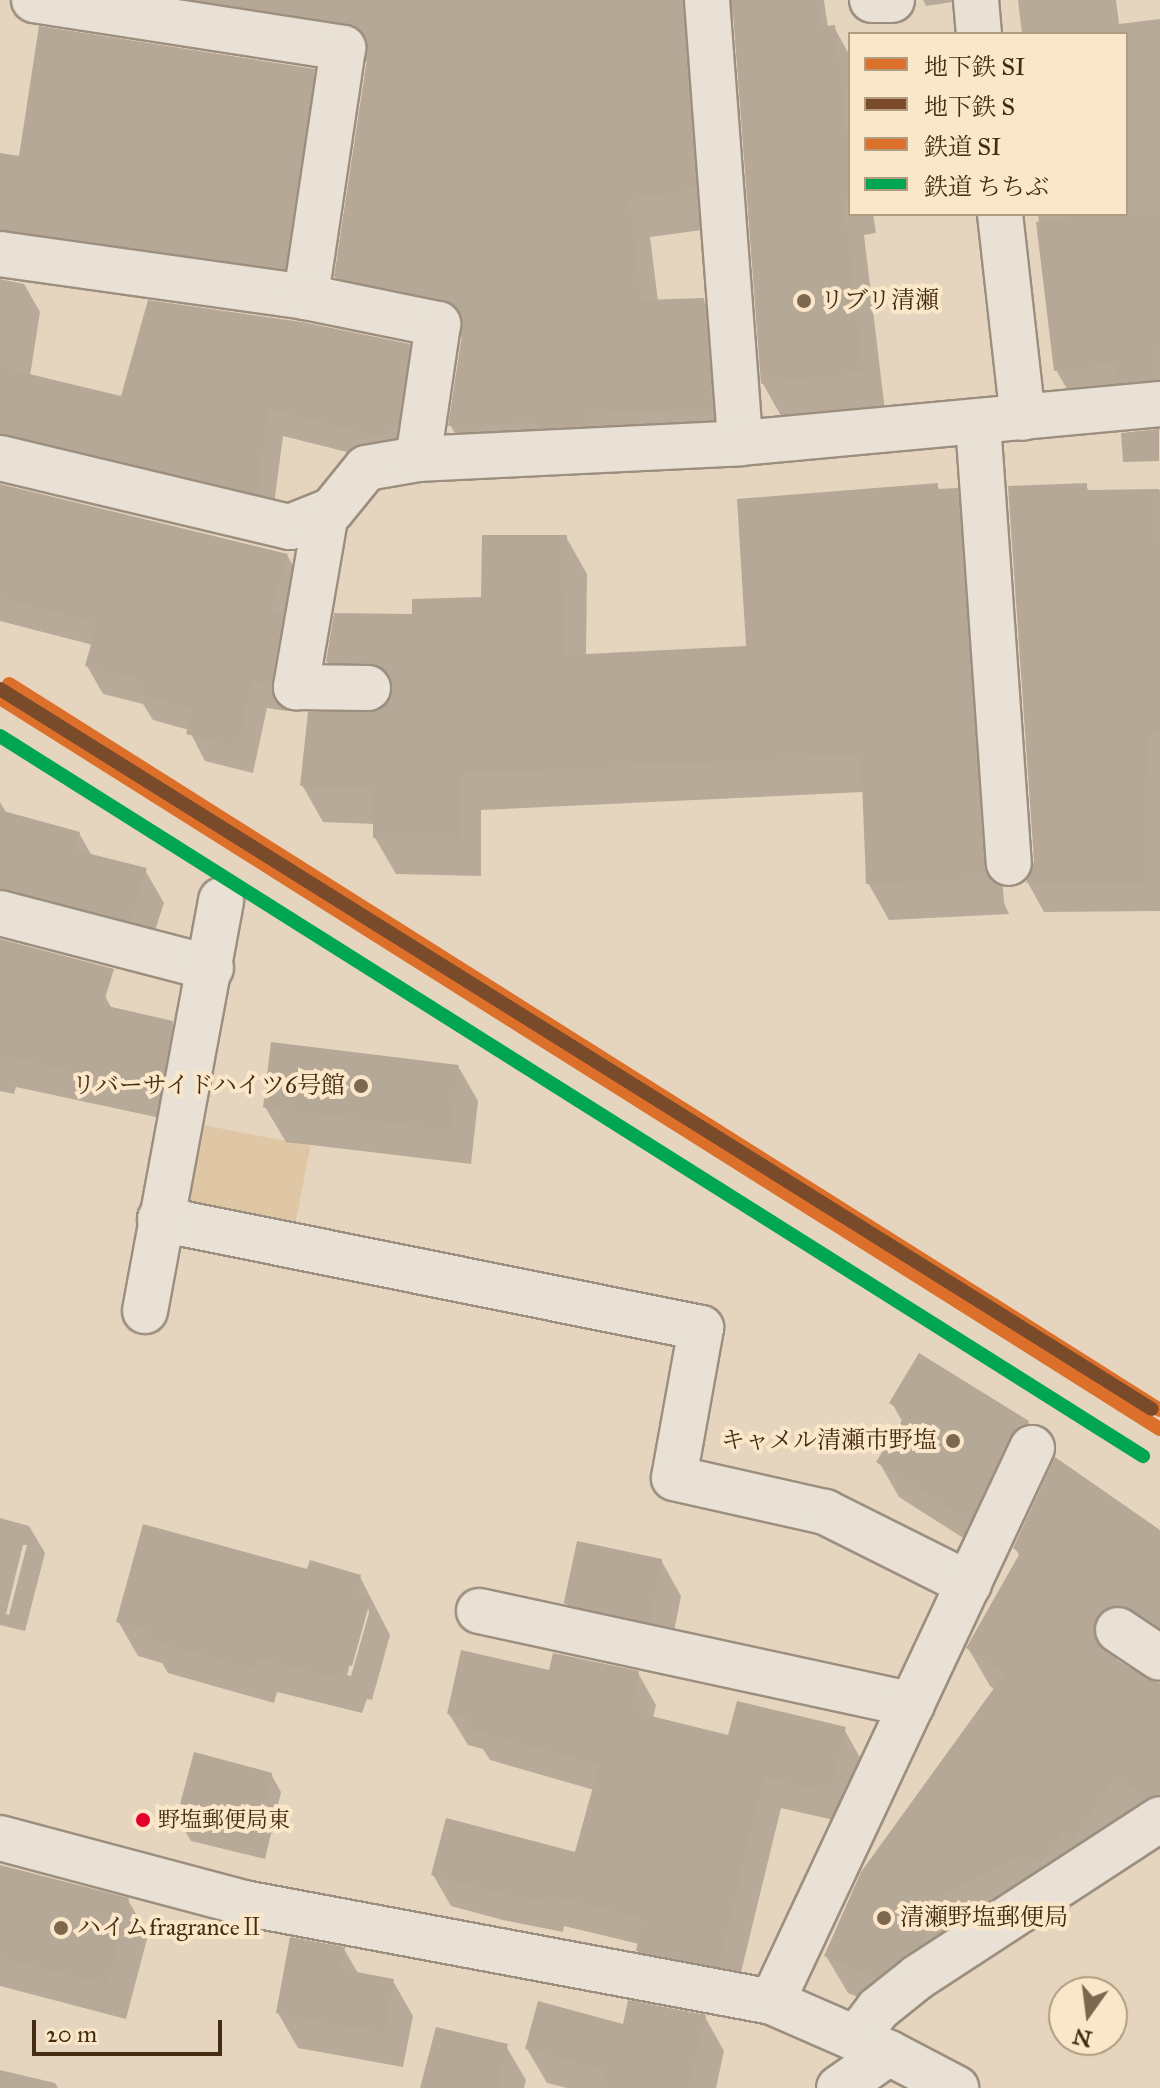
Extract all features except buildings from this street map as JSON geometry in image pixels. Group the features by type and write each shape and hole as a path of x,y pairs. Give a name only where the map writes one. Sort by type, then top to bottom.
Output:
{"street":[{"path":"34,0 343,48 306,297"},
{"path":"707,0 740,443"},
{"path":"872,0 892,0"},
{"path":"976,0 979,32"},
{"path":"1000,216 1023,418"},
{"path":"0,254 306,297 438,324 418,459"},
{"path":"0,458 290,527 332,510 366,468 418,459 740,443 1160,404"},
{"path":"978,423 1009,863"},
{"path":"326,513 296,687 368,688"},
{"path":"145,1311 160,1219 211,968 221,900"},
{"path":"0,913 211,968"},
{"path":"160,1219 701,1328 674,1478 825,1512 969,1584"},
{"path":"772,2002 1032,1448"},
{"path":"479,1611 912,1705"},
{"path":"1118,1630 1160,1658"},
{"path":"839,2088 873,2045 878,2009 918,1977 1160,1819"},
{"path":"0,1838 244,1903 772,2002 873,2045 956,2088"}],"shaded area":[{"path":"178,1120 311,1146 291,1245 159,1219"}],"metro line":[{"name":"S","path":"0,689 1152,1409"},
{"name":"SI","path":"0,698 1160,1429"}],"rail line":[{"name":"SI","path":"9,684 1160,1410"},
{"name":"ちちぶ","path":"0,736 1143,1456"}],"place":[{"name":"リブリ清瀬","path":"804,301"},
{"name":"リバーサイドハイツ6号館","path":"361,1086"},
{"name":"キャメル清瀬市野塩","path":"953,1441"},
{"name":"野塩郵便局東","path":"143,1820"},
{"name":"清瀬野塩郵便局","path":"884,1918"},
{"name":"ハイムfragranceⅡ","path":"61,1928"}]}
